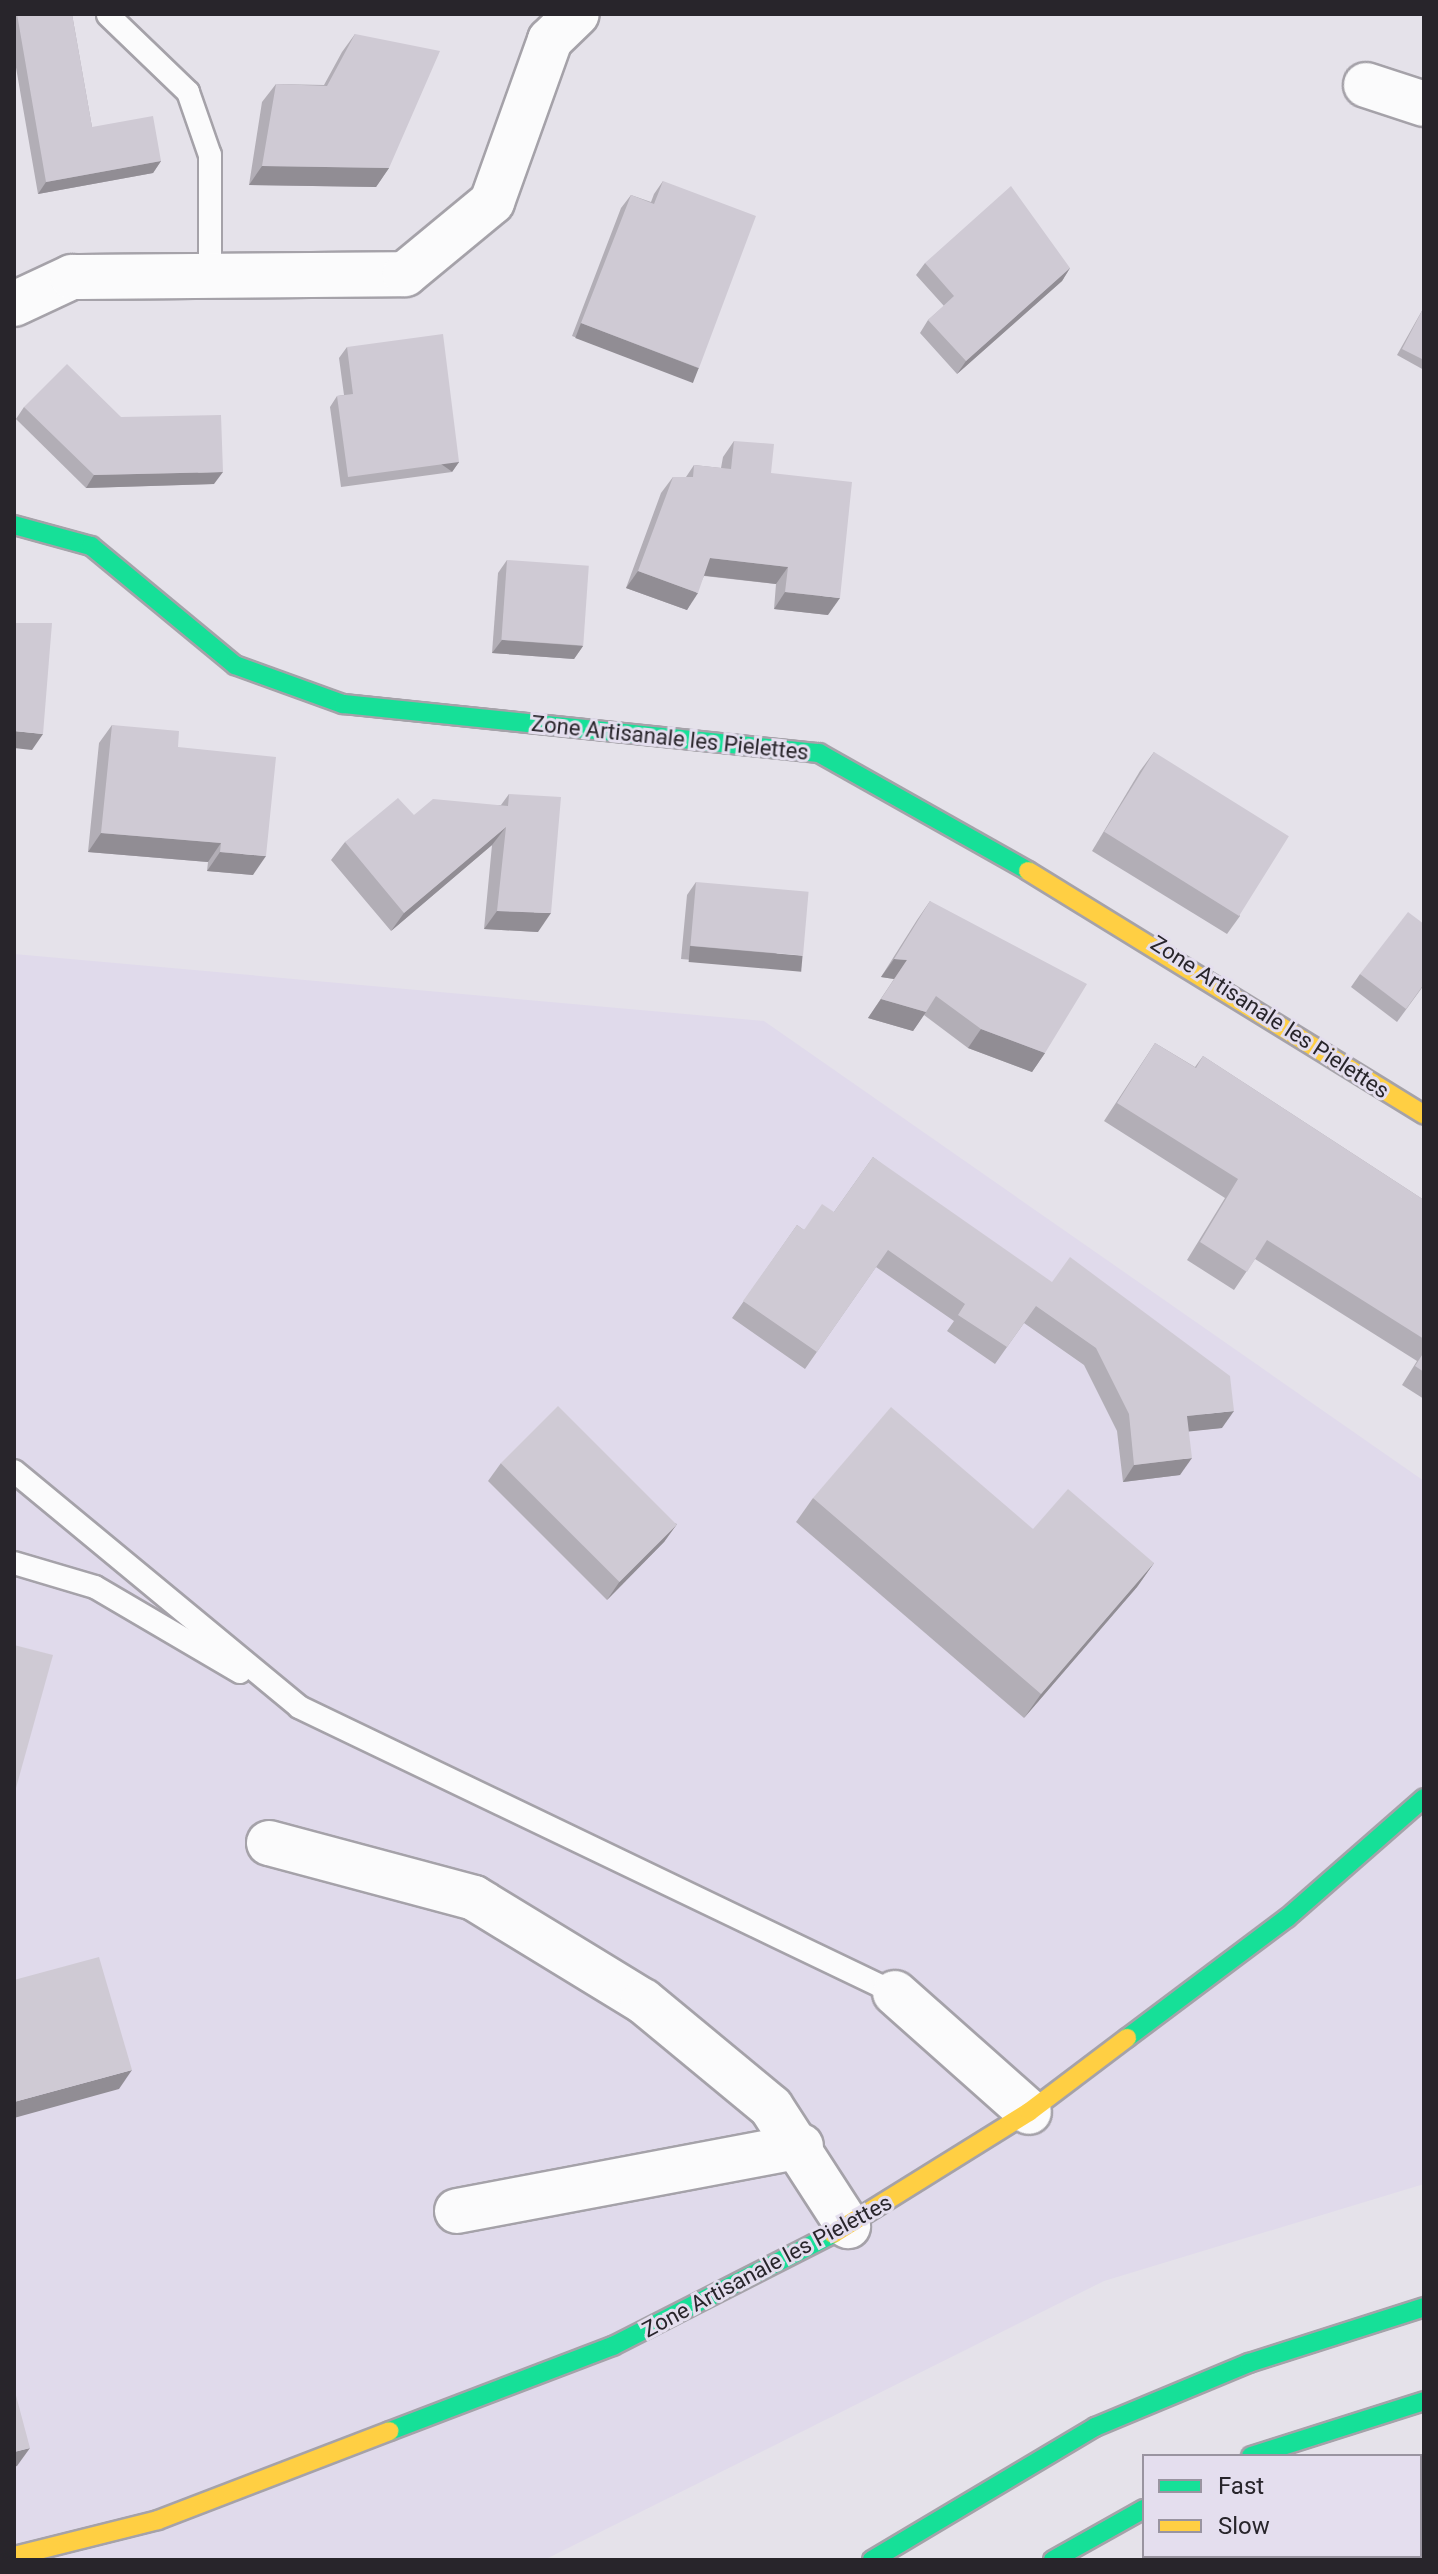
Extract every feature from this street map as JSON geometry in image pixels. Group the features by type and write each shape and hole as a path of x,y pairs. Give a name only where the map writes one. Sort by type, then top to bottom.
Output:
{"main road":[{"name":"Zone Artisanale les Pielettes","path":"14,525 91,546 235,665 343,704 819,753 1152,941 1424,1115"},
{"name":"Zone Artisanale les Pielettes","path":"14,2556 158,2520 613,2346 848,2226 1029,2112 1287,1918 1424,1798"},
{"path":"872,2560 1095,2427 1249,2363 1424,2307"},
{"path":"1257,2454 1424,2401"},
{"path":"1053,2560 1142,2510"}],"street":[{"path":"14,304 72,277 405,274 492,202 564,27"},
{"path":"1366,85 1424,104"},
{"path":"269,1843 474,1898 702,2045 771,2107 801,2146 848,2226"},
{"path":"895,1993 1029,2112"},
{"path":"457,2211 801,2146"}],"lane":[{"path":"108,15 188,92 210,155 210,275"},
{"path":"14,1471 299,1707"},
{"path":"14,1563 95,1587 299,1707 895,1993"}],"shaded area":[{"path":"14,954 764,1021 1424,1481 1424,2184 1104,2281 544,2560 14,2560"}],"building":[{"path":"17,14 72,14 92,127 153,116 161,161 46,182"},
{"path":"355,34 440,51 389,168 262,166 276,84 327,86"},
{"path":"663,181 756,216 699,368 581,323 631,195 654,204"},
{"path":"1011,186 1070,268 966,361 928,320 954,296 925,263"},
{"path":"1424,307 1424,360 1402,349"},
{"path":"443,334 459,462 348,477 337,396 353,394 347,347"},
{"path":"67,364 121,417 221,415 223,472 94,475 24,407"},
{"path":"734,441 774,444 771,473 852,482 840,598 785,592 788,567 710,558 698,593 638,571 673,477 693,477 694,465 731,469"},
{"path":"507,560 589,566 583,646 501,640"},
{"path":"14,623 52,623 43,734 14,731"},
{"path":"112,725 179,731 178,747 276,757 266,856 220,852 221,843 101,833"},
{"path":"1154,752 1289,836 1239,916 1104,832"},
{"path":"509,794 561,797 551,913 497,911 506,827 404,913 345,842 398,798 414,815 433,799 508,806"},
{"path":"696,882 809,892 803,956 690,946"},
{"path":"930,901 1087,984 1045,1053 981,1029 936,996 926,1012 881,999 907,960 894,959"},
{"path":"1408,912 1424,924 1424,984 1406,1009 1360,974"},
{"path":"1155,1043 1196,1068 1203,1056 1424,1200 1424,1339 1267,1240 1247,1272 1200,1242 1238,1179 1117,1103"},
{"path":"873,1157 1052,1282 1070,1257 1230,1376 1234,1411 1187,1416 1192,1458 1134,1465 1129,1414 1096,1348 1036,1306 1007,1347 958,1315 965,1304 888,1250 817,1352 743,1301 797,1225 804,1230 822,1204 834,1212"},
{"path":"1424,1352 1424,1372 1415,1366"},
{"path":"558,1406 677,1525 620,1582 501,1463"},
{"path":"891,1407 1033,1529 1068,1489 1154,1563 1041,1694 813,1498"},
{"path":"14,1645 53,1655 16,1788 14,1787"},
{"path":"99,1957 132,2070 14,2102 14,1980"},
{"path":"14,2388 30,2448 14,2452"}],"traffic: fast":[{"path":"14,525 91,546 235,665 343,704 819,753 1028,871"},
{"path":"1127,2038 1287,1918 1424,1798"},
{"path":"390,2431 613,2346 833,2234"},
{"path":"872,2560 1095,2427 1249,2363 1424,2307"},
{"path":"1257,2454 1424,2401"},
{"path":"1053,2560 1142,2510"}],"traffic: slow":[{"path":"1028,871 1424,1115"},
{"path":"833,2234 1029,2112 1127,2038"},
{"path":"14,2556 158,2520 390,2431"}]}
